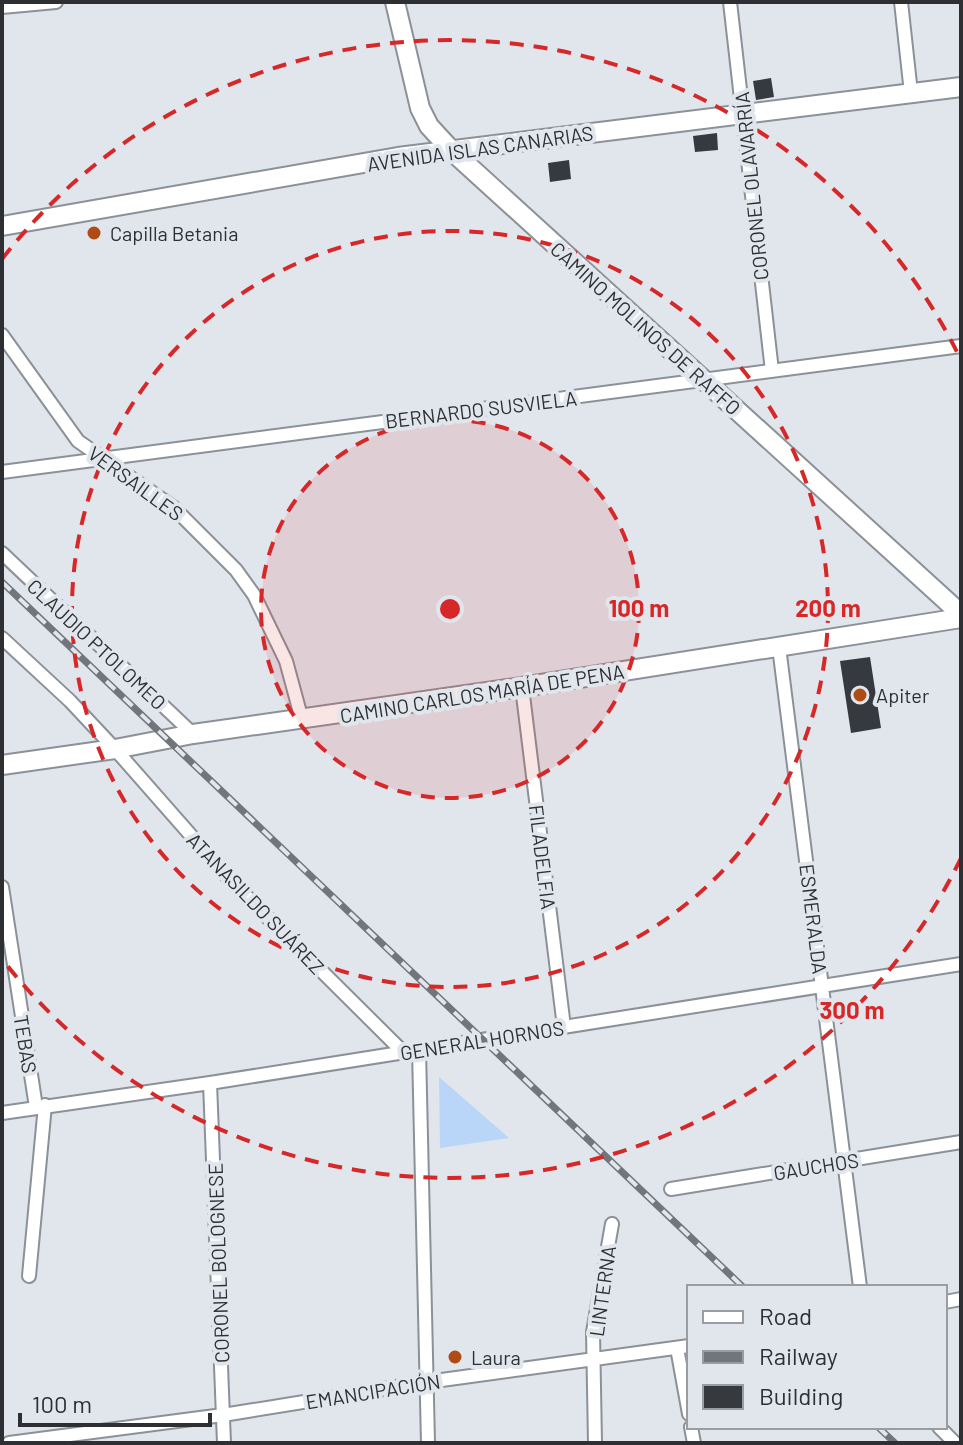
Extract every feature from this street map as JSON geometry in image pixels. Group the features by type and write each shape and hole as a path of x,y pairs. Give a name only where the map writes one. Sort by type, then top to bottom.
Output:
{"street":[{"path":"2,7 56,2"},
{"name":"CAMINO MOLINOS DE RAFFO","path":"395,2 420,108 429,126 452,151 961,616"},
{"name":"CORONEL OLAVARRÍA","path":"730,2 772,371"},
{"path":"901,2 911,93"},
{"name":"AVENIDA ISLAS CANARIAS","path":"2,226 398,157 961,87"},
{"name":"VERSAILLES","path":"2,335 78,441 173,507 236,570 254,595 286,661 302,720"},
{"name":"BERNARDO SUSVIELA","path":"2,472 961,346"},
{"name":"CLAUDIO PTOLOMEO","path":"2,553 193,734"},
{"name":"CAMINO CARLOS MARÍA DE PENA","path":"2,765 522,687 961,616"},
{"name":"ATANASILDO SUÁREZ","path":"2,638 70,701 231,881 403,1052"},
{"name":"ESMERALDA","path":"779,647 860,1285"},
{"name":"FILADELFIA","path":"522,687 564,1027"},
{"name":"TEBAS","path":"2,887 41,1106 29,1276"},
{"name":"GENERAL HORNOS","path":"2,1113 961,964"},
{"path":"419,1050 428,1443"},
{"name":"CORONEL BOLOGNESE","path":"210,1083 224,1443"},
{"name":"GAUCHOS","path":"671,1189 961,1142"},
{"name":"LINTERNA","path":"595,1443 593,1332 612,1224"},
{"path":"683,1347 687,1392"},
{"name":"EMANCIPACIÓN","path":"9,1443 223,1415 427,1382 683,1347"}],"shaded area":[{"path":"439,1077 509,1138 440,1148"}],"building":[{"path":"771,78 774,97 756,100 753,81"},
{"path":"717,133 718,150 695,152 693,136"},
{"path":"569,160 571,179 550,182 548,163"},
{"name":"Apiter","path":"870,657 881,728 851,733 840,661"}],"railway":[{"path":"2,582 741,1285"},
{"path":"880,1429 895,1443"}],"place":[{"name":"Capilla Betania","path":"94,233"},
{"name":"Apiter","path":"860,695"},
{"name":"Laura","path":"455,1357"}]}
